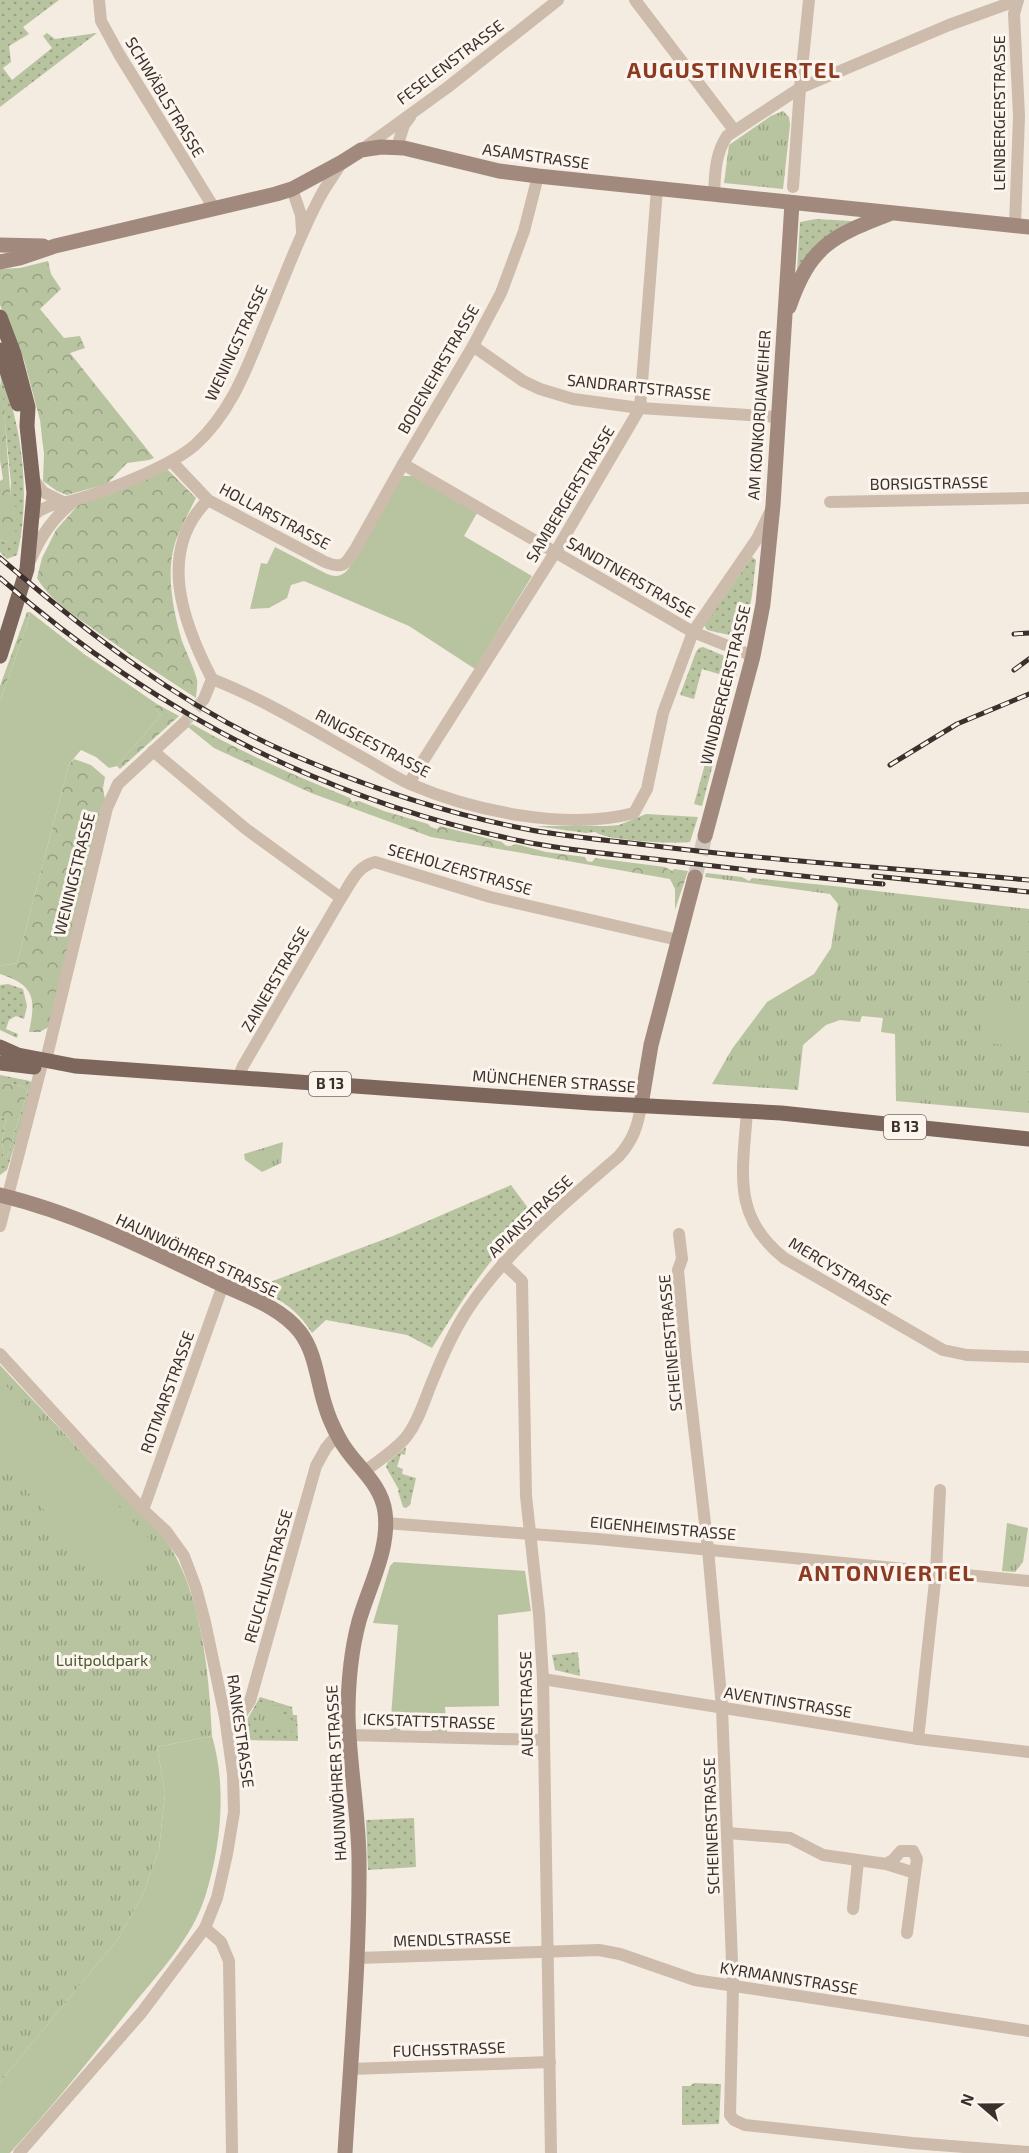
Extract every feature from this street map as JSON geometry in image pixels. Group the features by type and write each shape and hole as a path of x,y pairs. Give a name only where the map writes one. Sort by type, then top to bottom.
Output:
{"main road":[{"path":"0,317 26,395 33,479 33,516 27,569 0,656"},
{"path":"0,350 27,426"},
{"name":"MÜNCHENER STRASSE","path":"0,1049 43,1064"},
{"name":"MÜNCHENER STRASSE","path":"0,1063 75,1066 591,1103 747,1111 1029,1139"}],"street":[{"name":"SCHWÄBLSTRASSE","path":"99,0 101,21 119,54 214,208"},
{"name":"FESELENSTRASSE","path":"361,150 558,0"},
{"path":"635,0 734,130"},
{"path":"792,195 809,0"},
{"path":"714,194 720,145 734,130 800,88 949,25 1018,0"},
{"name":"LEINBERGERSTRASSE","path":"1018,0 1014,14 1024,116 1022,226"},
{"path":"397,147 404,124 414,111"},
{"name":"ASAMSTRASSE","path":"0,262 56,246 292,189 361,150 381,147 397,147 499,171 538,176 714,194 792,195 891,213 1022,226"},
{"name":"WENINGSTRASSE","path":"33,516 42,508 70,501 172,462 212,429 233,398 302,235 320,197 342,162"},
{"name":"BODENEHRSTRASSE","path":"342,566 356,548 473,346 513,264 538,176"},
{"path":"292,189 301,215 302,235"},
{"name":"SAMBERGERSTRASSE","path":"409,783 556,551 640,408 657,189"},
{"name":"AM KONKORDIAWEIHER","path":"634,813 647,789 663,712 693,632 757,539 773,505 792,195"},
{"path":"783,324 802,274 828,243 846,231 891,213"},
{"name":"ASAMSTRASSE","path":"0,245 56,246"},
{"name":"SANDRARTSTRASSE","path":"473,346 508,372 540,390 573,399 640,408 778,417"},
{"name":"HOLLARSTRASSE","path":"172,462 208,500 336,567 342,566"},
{"name":"SANDTNERSTRASSE","path":"403,464 693,632 753,656"},
{"path":"33,479 43,492 70,501"},
{"name":"BORSIGSTRASSE","path":"830,502 1029,498"},
{"path":"204,699 212,679 194,645 189,629 180,588 179,556 190,525 208,500"},
{"name":"WENINGSTRASSE","path":"27,569 46,529 70,501"},
{"name":"WINDBERGERSTRASSE","path":"705,836 753,656 763,604 773,505"},
{"name":"RINGSEESTRASSE","path":"212,679 259,699 409,783 467,802 531,816 571,820 602,819 634,813"},
{"name":"WENINGSTRASSE","path":"43,1064 107,808 118,784 184,723"},
{"path":"153,751 246,829 341,898"},
{"name":"SEEHOLZERSTRASSE","path":"341,898 359,870 375,862 490,897 678,940"},
{"path":"640,1105 651,1045 695,877"},
{"name":"ZAINERSTRASSE","path":"238,1078 341,898"},
{"path":"0,1226 4,1191 43,1064"},
{"name":"APIANSTRASSE","path":"365,1471 399,1445 413,1428 459,1323 503,1263 541,1223 628,1146 638,1122 640,1105"},
{"name":"MERCYSTRASSE","path":"747,1111 743,1175 746,1206 754,1224 772,1249 943,1350 967,1355 1029,1357"},
{"name":"HAUNWÖHRER STRASSE","path":"4,1191 37,1198 56,1210 276,1312 300,1332 312,1354 325,1406 337,1435 353,1460 365,1471 380,1493 385,1512 383,1544 358,1623 351,1662 348,1716 358,1854 357,1958 345,2153"},
{"name":"SCHEINERSTRASSE","path":"679,1234 682,1259 678,1270 685,1348 708,1549 722,1708 734,1987 730,2115 739,2123 912,2143 1029,2152"},
{"name":"AUENSTRASSE","path":"503,1263 522,1281 526,1496 539,1614 543,1679 551,2153"},
{"name":"ROTMARSTRASSE","path":"143,1510 223,1286"},
{"name":"RANKESTRASSE","path":"0,1354 143,1510 166,1531 184,1556 205,1622 225,1717 233,1774 234,1812 217,1898 205,1928 142,2012 19,2153"},
{"name":"REUCHLINSTRASSE","path":"225,1717 242,1713 250,1701 316,1466 322,1453 337,1435"},
{"path":"918,1739 936,1572 939,1490"},
{"name":"EIGENHEIMSTRASSE","path":"385,1523 529,1532 1029,1581"},
{"name":"AVENTINSTRASSE","path":"543,1679 918,1739 1029,1752"},
{"name":"ICKSTATTSTRASSE","path":"349,1735 543,1740"},
{"path":"728,1833 790,1838 823,1855 886,1864 915,1873"},
{"path":"886,1864 901,1851 913,1851 917,1859 907,1933"},
{"path":"853,1909 858,1861"},
{"path":"205,1928 221,1942 229,1961 232,2153"},
{"name":"KYRMANNSTRASSE","path":"548,1952 590,1950 620,1954 695,1980 1029,2031"},
{"name":"MENDLSTRASSE","path":"357,1958 548,1952"},
{"name":"FUCHSSTRASSE","path":"350,2069 550,2062"}],"green space":[{"path":"0,0 59,0 23,27 29,34 9,46 11,62 3,68 12,80 52,48 43,36 47,33 55,39 97,33 0,107"},
{"path":"783,111 789,117 790,125 783,189 724,183 729,145 771,116"},
{"path":"816,219 852,221 828,235 797,271 800,222"},
{"path":"48,261 51,274 61,289 40,309 64,338 80,336 85,348 70,353 154,458 127,463 107,484 67,495 43,481 44,454 40,420 24,360 0,305 0,269 20,268"},
{"path":"0,373 8,393 19,439 24,487 17,555 7,559 0,552 0,539 7,542 11,483"},
{"path":"0,381 11,503 17,508 15,540 7,542 0,539 0,481 3,479 0,460"},
{"path":"167,469 196,498 176,540 171,577 173,604 182,641 197,680 196,698 73,615 57,602 37,578 42,558 56,530 79,504"},
{"path":"402,476 413,476 477,513 464,536 532,576 475,669 409,626 304,581 291,585 287,598 269,608 250,609 261,563 267,564 275,547 327,574 339,576 344,573 352,564"},
{"path":"752,557 756,560 745,635 738,637 707,630 704,625"},
{"path":"27,612 30,612 27,625 0,701 0,686"},
{"path":"30,612 84,654 157,704 154,708 161,715 117,766 109,768 96,757 81,750 69,764 17,963 0,966 0,701"},
{"path":"703,647 734,660 739,665 702,806 694,804 729,677 702,669 694,699 680,695 696,652"},
{"path":"157,704 179,716 120,769 117,766 161,715 154,708"},
{"path":"192,724 270,764 350,798 352,802 359,801 437,829 440,826 502,842 508,846 516,844 546,852 585,857 587,861 592,862 595,858 665,867 672,871 674,869 688,871 675,910 675,889 670,879 431,837 311,793 214,748 188,727"},
{"path":"74,759 91,765 105,777 103,788 106,805 50,1026 40,1032 29,1032 32,1011 30,995 20,983 0,974 0,966 17,963 69,764"},
{"path":"646,814 698,817 690,842 626,840 595,832 586,833 536,826 619,825"},
{"path":"706,873 742,877 749,881 752,878 834,886 1029,909 1029,1113 896,1101 895,1034 881,1032 883,1018 862,1016 860,1022 840,1020 826,1025 803,1045 798,1090 712,1084 732,1049 767,1002 814,974 831,948 838,904 830,894 705,877"},
{"path":"8,984 23,989 27,1006 24,1019 16,1016 9,1020 6,1029 18,1034 17,1038 0,1030 0,985"},
{"path":"986,999 1029,1004 1029,1048 980,1042"},
{"path":"0,1075 30,1081 33,1085 7,1170 0,1175 0,1117 6,1119 2,1141 4,1158 7,1157 28,1090 21,1086 0,1082"},
{"path":"0,1082 21,1086 28,1090 7,1157 4,1158 2,1141 6,1119 0,1117"},
{"path":"283,1142 281,1163 262,1172 245,1160 244,1154"},
{"path":"511,1185 534,1216 490,1262 432,1348 407,1335 326,1320 312,1333 287,1305 254,1288 393,1236"},
{"name":"Luitpoldpark","path":"0,1365 139,1513 157,1529 176,1556 195,1605 201,1631 209,1685 212,1736 157,1747 165,1793 159,1850 142,1896 118,1939 0,2082"},
{"path":"0,1379 156,1546 107,1580 0,1461"},
{"path":"406,1447 405,1455 401,1454 397,1467 403,1469 402,1474 416,1478 410,1505 406,1508 403,1507 399,1490 386,1467 388,1462"},
{"path":"1007,1523 1028,1528 1023,1562 1015,1572 1002,1571"},
{"path":"394,1562 525,1571 531,1611 498,1615 499,1706 445,1707 447,1732 432,1732 430,1714 401,1714 400,1731 390,1730 398,1625 373,1623 390,1566"},
{"path":"578,1652 580,1676 555,1670 552,1655"},
{"path":"260,1697 292,1707 293,1715 297,1715 298,1741 244,1740 242,1724"},
{"path":"258,1703 283,1706 283,1717 296,1720 296,1729 290,1732 284,1729 259,1728"},
{"path":"212,1736 217,1756 221,1796 218,1838 211,1878 192,1927 164,1968 57,2099 10,2153 0,2153 0,2082 118,1939 142,1896 159,1850 165,1793 157,1747"},
{"path":"414,1818 416,1867 368,1870 366,1820"},
{"path":"694,2083 721,2084 719,2124 682,2125 682,2086 690,2086"}],"tunnel":[{"path":"184,723 204,699"},
{"path":"695,877 705,836"}],"railway":[{"path":"0,558 100,640 208,712 284,751 403,797 464,815 541,832 571,836 742,856 1029,880"},
{"path":"0,578 58,626 117,669 179,709 243,744 309,775 377,801 448,823 554,847 883,884"},
{"path":"1014,634 1029,633"},
{"path":"1014,670 1029,659"},
{"path":"890,765 957,724 1029,694"},
{"path":"874,876 1029,892"}],"district":[{"name":"AUGUSTINVIERTEL","path":"734,70"},
{"name":"ANTONVIERTEL","path":"887,1573"}]}
